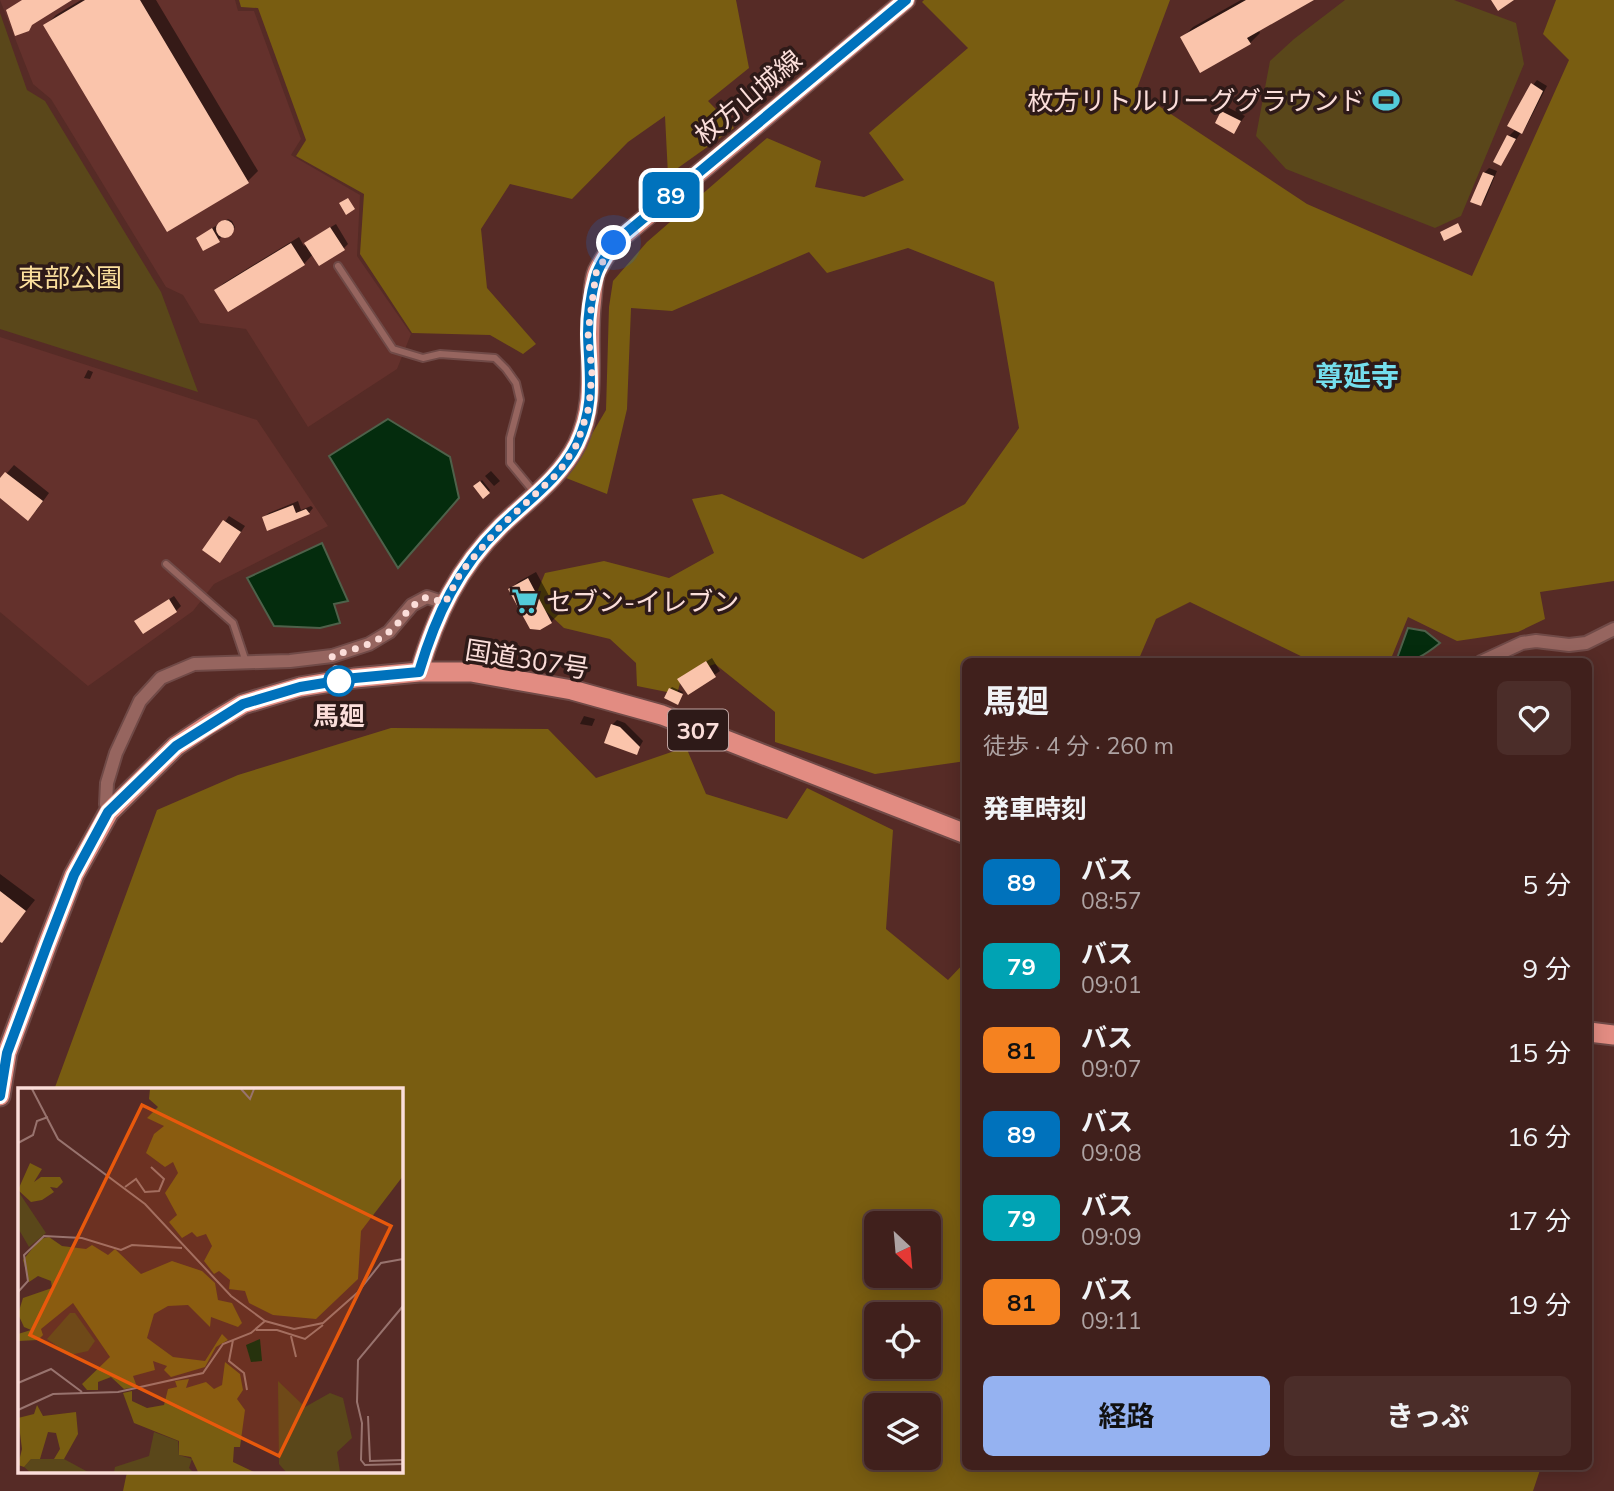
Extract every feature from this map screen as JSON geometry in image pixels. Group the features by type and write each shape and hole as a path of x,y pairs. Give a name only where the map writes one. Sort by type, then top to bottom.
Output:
{"highway":[{"name":"国道307号","path":"0,1096 7,1053 47,945 74,875 108,812 176,746 243,704 300,687 419,672 471,672 572,690 663,715 962,833"},
{"path":"1592,1032 1614,1035"}],"main road":[{"name":"枚方山城線","path":"419,672 429,639 461,572 499,528 559,472 577,444 589,407 592,372 588,333 596,273 614,243 906,0"}],"street":[{"path":"108,812 107,794 116,753 139,701 161,678 194,664 290,661 332,656 369,644 389,632 412,605 427,597 445,603"},
{"path":"1490,658 1522,643 1586,643 1614,629"}],"lane":[{"path":"338,266 393,349 423,358 440,354 495,358 506,369 516,383 520,400 510,438 510,463 536,494"},
{"path":"166,564 233,623 246,662"}],"shaded area":[{"path":"0,0 235,0 238,11 254,11 301,139 291,155 360,195 357,256 411,334 397,369 308,427 246,329 200,323 183,295 166,287 51,99 33,84"},
{"path":"239,0 736,0 749,68 708,101 734,128 668,175 665,116 628,142 572,199 510,184 481,229 487,288 536,344 523,354 490,335 412,333 360,254 364,194 296,156 306,140 258,8 241,7"},
{"path":"1170,0 1136,91 1307,204 1472,276 1569,60 1543,34 1556,0 1614,0 1614,581 1540,592 1545,619 1518,632 1457,641 1408,617 1391,658 1305,658 1190,602 1156,619 1139,658 962,658 962,762 875,774 775,742 775,712 715,664 682,676 677,694 637,686 636,663 610,639 564,628 534,600 545,573 604,561 669,578 714,553 692,499 722,494 863,559 965,504 1019,428 994,282 908,248 827,273 809,252 672,311 631,308 627,409 607,494 566,478 606,410 609,307 613,281 647,242 767,138 821,161 815,187 864,197 904,180 869,133 968,48 922,2"},
{"path":"0,337 257,420 328,526 214,584 193,611 88,686 0,612"},
{"path":"388,419 450,457 459,498 398,568 329,456"},
{"path":"322,543 348,601 334,604 340,623 320,628 274,626 247,578"},
{"path":"1408,628 1425,631 1440,643 1420,657 1397,658"},
{"path":"391,728 548,729 596,778 686,747 706,794 787,819 807,788 893,830 886,929 948,980 962,965 962,1470 1540,1470 1533,1491 123,1491 127,1474 402,1474 402,1088 55,1088 157,810 238,775"}],"green space":[{"name":"枚方リトルリーググラウンド","path":"1345,0 1454,0 1516,23 1524,64 1461,216 1435,228 1286,169 1256,136 1270,61"},
{"name":"東部公園","path":"0,13 27,90 45,101 161,292 198,392 0,329"}],"building":[{"path":"22,0 72,0 32,25 29,31 15,36 6,10"},
{"path":"85,0 140,0 249,183 167,232 43,25"},
{"path":"1246,0 1314,0 1247,38 1251,44 1200,73 1180,37"},
{"path":"1491,0 1514,0 1498,11"},
{"path":"1531,83 1543,91 1522,134 1507,126"},
{"path":"1221,111 1241,121 1234,134 1215,123"},
{"path":"1507,135 1516,139 1501,166 1493,162"},
{"path":"1483,172 1494,176 1481,206 1470,202"},
{"path":"348,198 355,209 346,215 339,203"},
{"path":"225,220 231,223 234,229 231,235 225,238 219,235 216,229 219,223"},
{"path":"1458,223 1462,232 1444,241 1440,232"},
{"path":"330,227 345,250 319,266 304,243"},
{"path":"212,228 220,242 203,251 196,238"},
{"path":"291,243 305,265 228,312 214,290"},
{"path":"5,472 43,501 28,521 0,498 0,478"},
{"path":"480,481 490,493 483,499 473,486"},
{"path":"293,505 296,513 306,509 310,514 267,531 262,517"},
{"path":"223,520 241,532 220,563 202,550"},
{"path":"528,578 552,623 540,630 530,629 508,589"},
{"path":"169,599 177,612 143,634 134,621"},
{"path":"706,661 716,677 688,695 677,679"},
{"path":"669,688 683,694 678,705 664,698"},
{"path":"611,724 620,727 640,747 637,755 604,743"},
{"path":"0,891 26,911 2,943 0,942"}],"bus line":[{"name":"89","path":"0,1096 7,1053 47,945 74,875 108,812 176,746 243,704 300,687 419,672 429,639 461,572 499,528 559,472 577,444 589,407 592,372 588,333 596,273 614,243 906,0"}],"place":[{"name":"枚方リトルリーググラウンド","path":"1386,100"},
{"name":"セブン-イレブン","path":"525,601"},
{"name":"馬廻","path":"339,681"}],"district":[{"name":"尊延寺","path":"1357,375"}],"route":[{"path":"339,681 332,656 369,644 389,632 412,605 427,597 445,603 461,572 499,528 559,472 577,444 589,407 592,372 588,333 596,273 614,243"}]}
